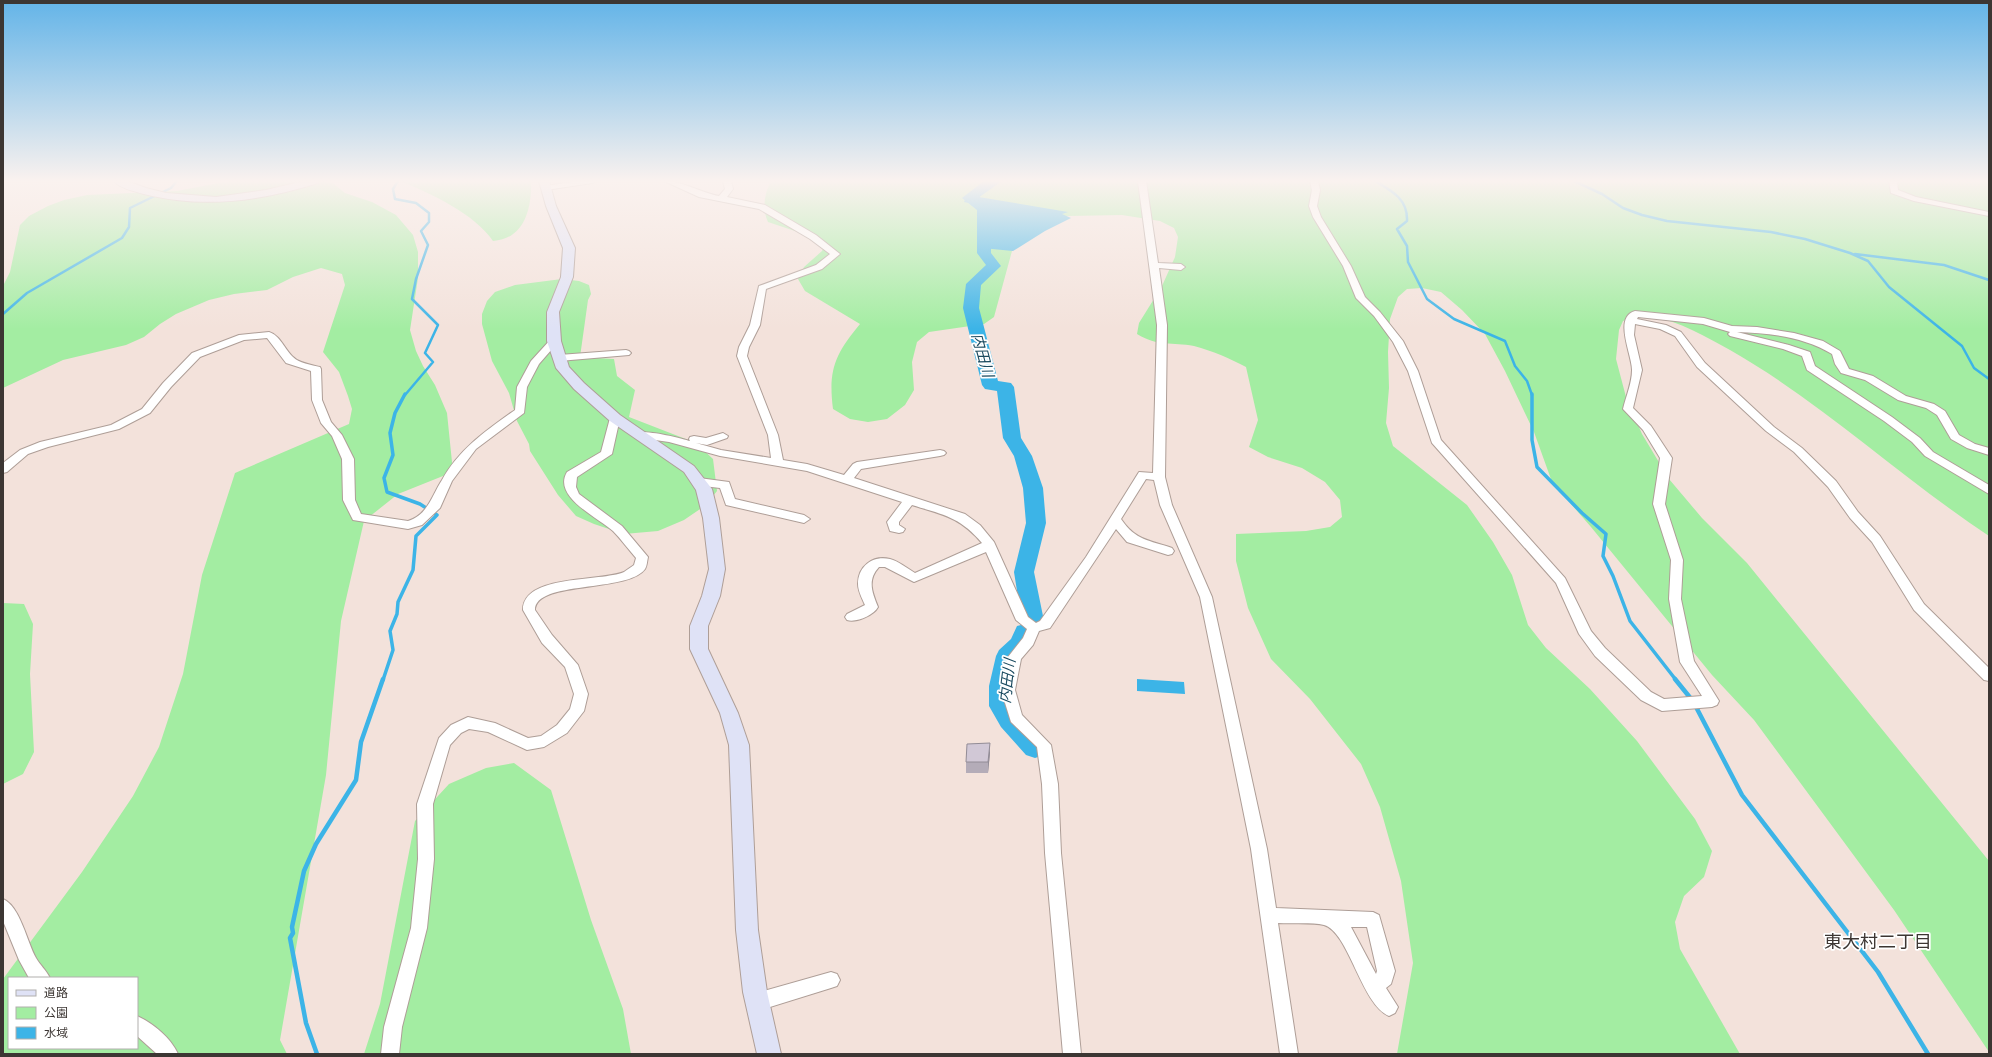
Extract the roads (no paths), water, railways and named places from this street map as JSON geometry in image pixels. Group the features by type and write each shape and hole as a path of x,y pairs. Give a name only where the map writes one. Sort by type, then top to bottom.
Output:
{"street":[{"path":"562,230 569,248 567,277 553,312 554,341 563,368 615,418 689,469 704,489 711,518 717,569 711,596 698,626 699,648 728,713 739,745 747,930 757,1002 769,1054"},
{"path":"778,464 773,435 758,394 744,365 742,356 744,347 755,325 762,288 819,267 836,254 802,230"},
{"path":"1149,230 1162,325 1159,477 1166,505 1206,597 1259,849 1289,1054"},
{"path":"1325,230 1347,266 1361,298 1377,314 1398,341 1408,360 1436,441 1561,581 1586,634 1600,652 1646,696 1662,705 1712,702 1687,662 1675,599 1677,560 1659,504 1666,458 1647,428 1628,409 1638,371 1637,358 1628,340 1630,320 1635,314 1704,321 1731,329 1791,334 1820,343 1837,353 1840,364 1846,371 1869,378 1902,398 1930,406 1941,413 1955,437 1971,446 1989,452"},
{"path":"1154,264 1181,267"},
{"path":"1682,318 1722,331 1786,347 1806,354 1811,368 1888,419 1916,440 1929,454 1989,490"},
{"path":"1630,320 1663,327 1678,334 1701,365 1770,429 1798,450 1832,484 1854,514 1876,539 1919,607 1989,676"},
{"path":"3,469 24,452 44,444 115,427 146,411 167,385 196,355 242,337 269,335 279,345 290,361 316,369 317,400 326,423 337,435 348,459 349,500 357,517 408,525 418,522 432,510 447,480 472,448 520,411 522,387 535,363 554,341"},
{"path":"559,358 626,353"},
{"path":"390,1054 394,1027 418,928 426,859 425,804 444,742 456,729 468,723 490,727 527,744 544,741 562,729 577,711 581,694 571,665 547,639 529,610 529,604 538,594 555,588 627,576 640,567 642,556 618,529 574,496 570,487 571,475 606,454 615,418"},
{"path":"661,438 671,432 707,442 723,436"},
{"path":"638,435 661,438 720,453 807,468 847,480 907,504 930,516"},
{"path":"847,480 857,466 940,453"},
{"path":"1072,1054 1053,853 1050,784 1044,745 1016,718 1008,690 1014,657 1028,641 1034,628 1045,625 1090,560 1144,475 1159,477"},
{"path":"699,482 725,485 730,502 804,519"},
{"path":"899,529 894,528 892,522 907,504"},
{"path":"907,504 961,517 976,528 990,544 1023,620 1034,628"},
{"path":"1116,520 1125,534 1131,539 1168,551"},
{"path":"852,617 872,607 864,589 864,582 865,575 876,562 888,563 914,578 990,544"},
{"path":"3,907 18,933 26,955 40,977"},
{"path":"1268,915 1373,920 1386,971 1385,978 1374,988"},
{"path":"1329,918 1345,932 1374,988 1389,1007"},
{"path":"757,1002 831,980"},
{"path":"138,1026 159,1042 169,1054"}],"water":[{"path":"979,230 1046,230 1013,251 982,248 981,234"},
{"path":"1137,679 1184,682 1185,694 1137,691"}],"waterway":[{"path":"3,314 27,293 122,238 127,230"},
{"path":"405,395 433,362 425,353 438,325 412,299 416,279 428,245 422,230"},
{"name":"内田川","path":"984,230 984,253 994,266 974,284 971,308 991,385 1005,387 1012,438 1023,456 1033,488 1036,523 1024,572 1032,616"},
{"path":"1398,230 1407,246 1408,262 1427,299 1454,319 1505,341 1515,366 1527,381 1532,395"},
{"path":"1755,230 1805,239 1850,253 1868,261 1889,287 1962,346 1974,368 1989,379"},
{"path":"1855,254 1944,265 1989,280"},
{"path":"383,680 393,650 390,631 397,614 398,602 413,570 416,536 437,515 420,504 387,492 384,478 393,455 390,433 395,413 405,394"},
{"path":"1532,395 1532,440 1537,467 1582,513 1606,534 1603,556 1613,576 1630,621 1676,680"},
{"name":"内田川","path":"1025,632 1021,643 1007,656 1001,686 1001,706 1009,720 1035,748"},
{"path":"317,1054 306,1023 290,938 293,933 292,927 304,871 316,844 356,780 361,742 383,679"},
{"path":"1675,679 1692,700"},
{"path":"1695,705 1742,795 1878,972 1928,1054"}],"district":[{"name":"東大村二丁目","path":"1878,941"}]}
